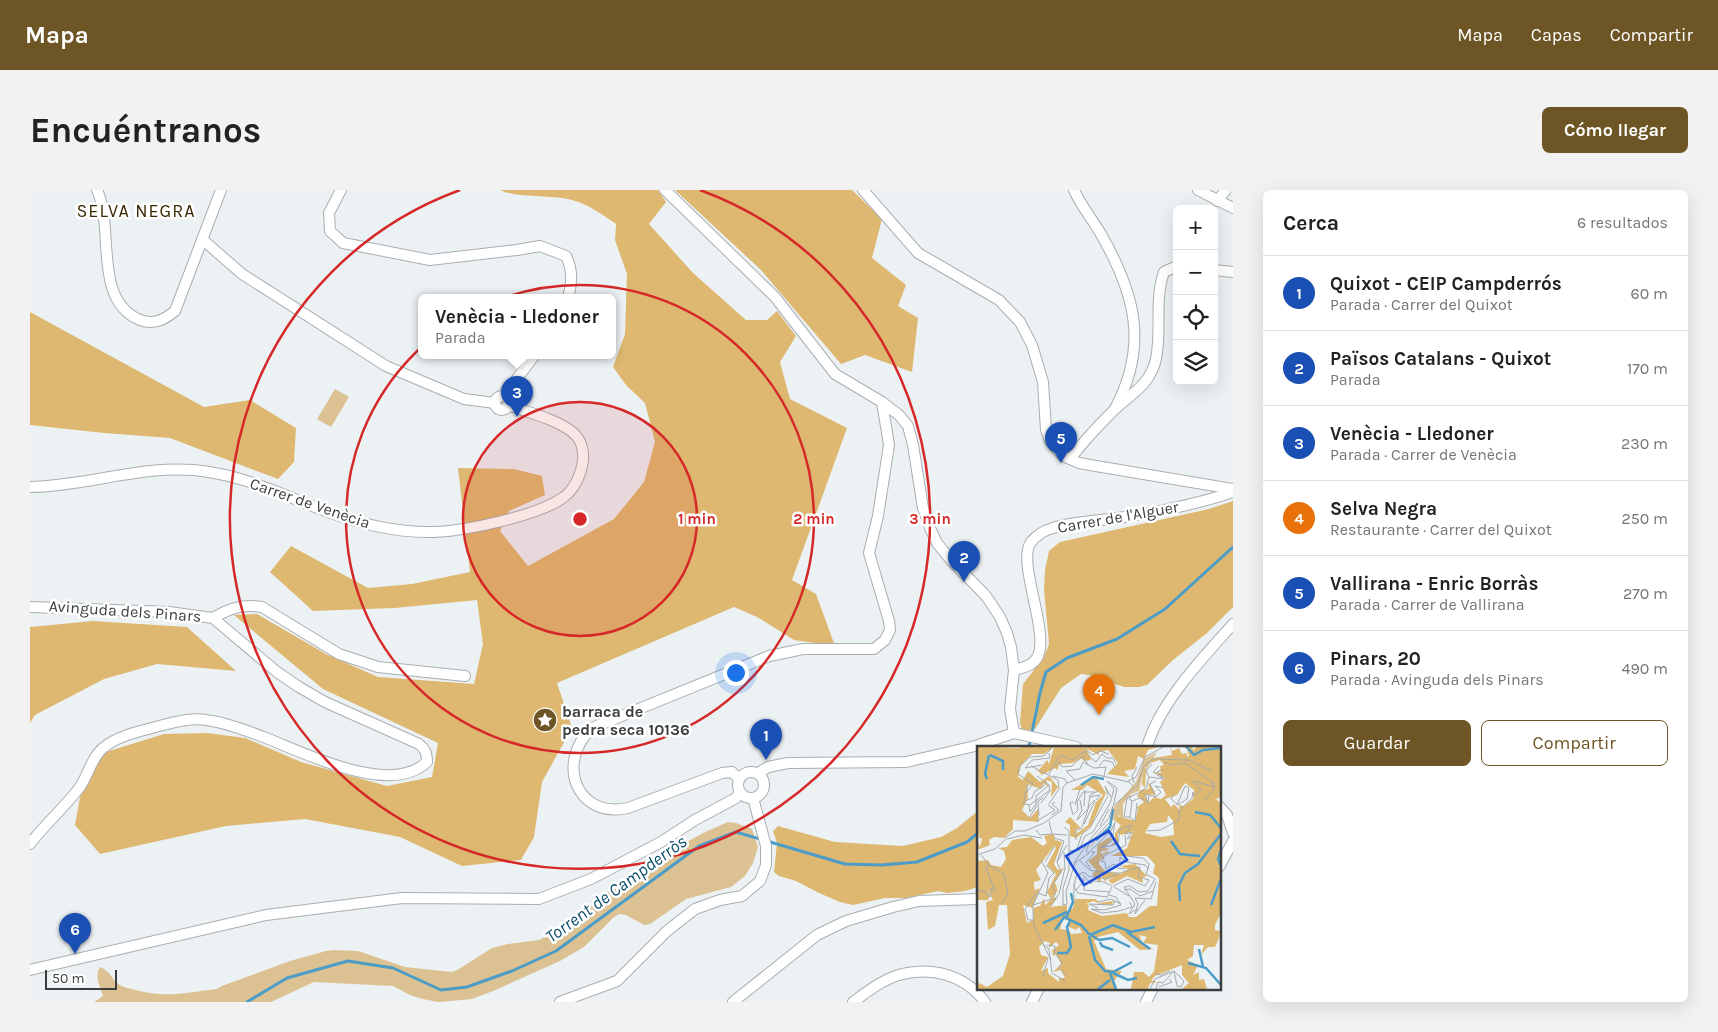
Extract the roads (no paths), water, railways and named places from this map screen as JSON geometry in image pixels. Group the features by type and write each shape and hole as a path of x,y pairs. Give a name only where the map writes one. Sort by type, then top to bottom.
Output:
{"street":[{"path":"97,190 104,211 109,278 115,296 136,318 145,322 156,323 167,318 175,311 221,190"},
{"path":"341,190 329,213 330,231 343,243 430,260 540,246 566,256 571,266 572,284 569,294"},
{"path":"665,190 775,297 835,374 882,402 899,415 908,426 923,508 930,528 946,554 986,596 1000,618 1011,647 1014,670 1010,709 1014,733"},
{"path":"863,190 918,253 999,300 1020,322 1032,345 1043,382 1046,430 1055,448 1070,459 1090,465 1233,490"},
{"path":"1074,190 1102,235 1112,256 1129,298 1135,325 1134,348 1124,391 1115,409"},
{"path":"1198,190 1233,208"},
{"path":"1217,201 1226,190"},
{"name":"Carrer de Venècia","path":"30,487 113,478 150,470 199,470 258,484 322,510 370,525 409,531 450,531 540,509 561,499 575,484 582,466 584,453 580,440 572,432 506,400 505,409 501,410 496,408 494,403 464,399 386,366 242,274 202,239"},
{"path":"1070,459 1085,440 1115,409 1137,392 1147,380 1155,361 1159,334 1159,286 1164,272 1173,268"},
{"path":"1218,270 1233,272"},
{"path":"506,400 532,359"},
{"path":"739,779 732,772 722,773 628,808 606,809 596,806 581,794 574,768 574,756 582,739 592,728 769,656 803,649 874,649 885,640 890,630 889,621 869,553 878,516 889,445 882,402"},
{"name":"Carrer de l'Alguer","path":"1014,670 1031,665 1037,658 1040,646 1038,622 1027,562 1030,544 1040,533 1069,524 1149,513 1199,503 1233,490"},
{"path":"214,618 226,610 248,604 262,607 338,654 378,667 465,676"},
{"name":"Avinguda dels Pinars","path":"30,607 169,612 214,618 277,672 299,687 324,702 419,744 427,754 427,762 420,768 404,774 378,775 311,757 246,731 210,720 186,720 141,730 120,738 102,748 80,786 30,844"},
{"path":"1147,746 1152,730 1171,699 1196,666 1233,624"},
{"path":"758,773 764,780 765,785 761,794 753,798 740,792 739,779 744,773 758,773 768,767 788,764 906,762 975,746 1014,733 1072,746"},
{"path":"30,970 266,915 402,898 538,899 591,879 661,842 695,820 736,798 740,792"},
{"path":"560,1002 617,981 667,931 695,909 720,900 742,896 760,881 766,865 766,846 753,798"},
{"path":"1220,807 1227,815 1233,833"},
{"path":"1220,864 1233,841"},
{"path":"732,1002 817,935 846,921 920,901 977,899"},
{"path":"853,1002 873,988 898,976 912,972 928,972 945,974 962,980 971,986 985,1002"},
{"path":"1032,1002 1038,990"},
{"path":"1146,1002 1153,990"}],"waterway":[{"name":"Torrent de Campderròs","path":"1029,746 1046,672 1067,658 1117,639 1165,609 1233,547"},
{"name":"Torrent de Campderròs","path":"247,1002 287,978 348,961 393,968 441,990 467,987 512,971 556,951 699,846 736,832 845,864 882,865 917,862 967,842 977,834"}],"place":[{"name":"Venècia - Lledoner","path":"517,417"},
{"name":"Vallirana - Enric Borràs","path":"1061,463"},
{"name":"Països Catalans - Quixot","path":"964,582"},
{"name":"Selva Negra","path":"1099,715"},
{"name":"barraca de pedra seca 10136","path":"545,720"},
{"name":"Quixot - CEIP Campderrós","path":"766,760"},
{"name":"Pinars, 20","path":"75,954"}],"district":[{"name":"SELVA NEGRA","path":"136,211"}]}
